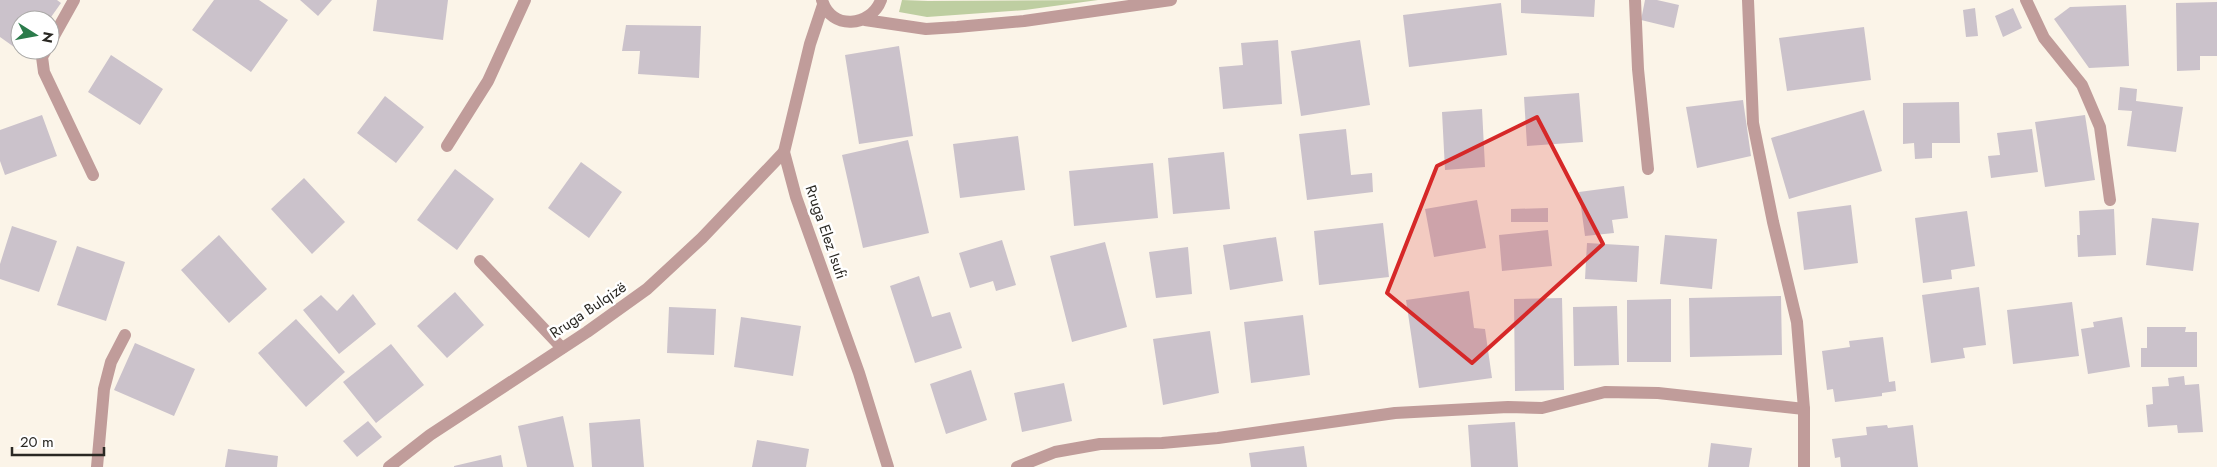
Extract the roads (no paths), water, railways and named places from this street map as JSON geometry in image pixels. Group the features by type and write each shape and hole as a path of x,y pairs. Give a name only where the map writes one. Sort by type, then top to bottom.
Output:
{"street":[{"path":"60,25 74,0"},
{"path":"447,146 488,80 525,0"},
{"path":"865,20 873,14 881,0"},
{"path":"823,3 829,13 837,19 856,22 865,20 926,29 1024,21 1171,0"},
{"path":"1635,0 1638,68 1648,168"},
{"path":"1748,0 1753,123 1773,222 1797,322 1804,409 1804,467"},
{"path":"2026,0 2044,38 2082,85 2100,127 2110,200"},
{"name":"Rruga Elez Isufi","path":"823,3 810,44 784,152 796,197 859,373 888,467"},
{"path":"42,60 44,72 93,175"},
{"name":"Rruga Bulqizë","path":"389,467 430,435 562,348 647,289 702,238 784,152"},
{"path":"480,261 562,348"},
{"path":"97,467 104,389 111,362 125,335"},
{"path":"1018,467 1054,452 1100,444 1162,443 1218,438 1395,413 1499,407 1542,408 1605,392 1658,393 1804,409"}]}
